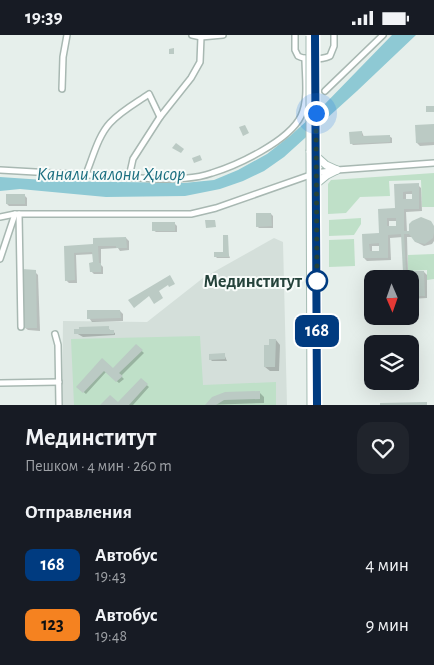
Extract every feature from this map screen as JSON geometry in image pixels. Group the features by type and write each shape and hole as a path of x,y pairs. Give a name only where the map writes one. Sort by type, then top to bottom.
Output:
{"main road":[{"path":"311,405 314,153 312,35"},
{"path":"314,153 326,165 337,170"},
{"path":"316,184 337,170"},
{"path":"313,174 316,184 317,405"}],"street":[{"path":"62,89 63,57 67,35"},
{"path":"192,35 201,37 223,35"},
{"path":"294,35 296,53 298,56 305,58 325,58 330,56 334,46 334,35"},
{"path":"325,91 383,35"},
{"path":"129,177 133,159 160,117 191,78 200,62 201,37"},
{"path":"0,170 176,179 210,174 247,159 269,147 288,132 301,116 305,99 305,58"},
{"path":"86,174 103,133 110,123 124,111 149,94 160,117"},
{"path":"0,217 17,215 191,214 289,184 313,174 337,170 434,163"},
{"path":"0,259 17,215"},
{"path":"17,215 21,327"},
{"path":"55,334 58,345 59,405"},
{"path":"0,383 59,382"}],"shaded area":[{"path":"274,238 283,242 287,405 62,405 63,321 147,322 203,278"}],"green space":[{"path":"434,173 434,207 422,207 421,180 389,181 390,196 360,197 346,213 328,214 328,184 331,180"},
{"path":"361,218 361,224 354,235 329,236 329,220"},
{"path":"354,239 355,266 329,267 329,240"},
{"path":"434,254 434,279 427,280 427,270 408,270 408,255"},
{"path":"200,336 203,385 276,382 276,405 74,405 71,339"}],"water":[{"path":"392,35 416,35 284,157 264,171 243,181 220,189 185,196 106,197 20,189 0,191 0,177 58,181 184,183 214,180 238,170 267,154 290,136 321,108"}],"building":[{"path":"174,48 174,54 169,54 169,49"},
{"path":"426,106 434,106 434,112 426,112"},
{"path":"434,124 434,142 416,143 415,125"},
{"path":"245,125 249,133 243,136 239,127"},
{"path":"362,131 362,136 390,135 390,142 350,144 349,132"},
{"path":"176,143 184,149 181,153 172,148"},
{"path":"200,155 202,160 194,163 192,158"},
{"path":"419,183 419,209 404,209 404,231 409,231 409,224 421,217 431,221 434,226 433,238 425,244 415,242 409,234 404,234 406,270 403,270 401,234 388,235 388,258 363,258 362,234 379,233 378,209 395,208 394,184","holes":["412,191 412,199 403,199 403,192","387,218 396,218 396,226 387,226","379,243 379,251 370,251 369,244"]},
{"path":"6,194 25,194 25,204 6,204"},
{"path":"256,213 271,213 272,226 256,227"},
{"path":"205,220 215,220 216,227 206,228"},
{"path":"152,222 175,222 175,231 152,231"},
{"path":"223,235 228,235 229,257 214,257 214,252 223,252"},
{"path":"126,237 127,248 98,246 101,272 90,272 89,263 93,262 92,252 74,253 75,280 65,281 64,246 93,244 93,238"},
{"path":"22,269 36,270 37,328 23,328"},
{"path":"419,271 424,271 425,296 419,296"},
{"path":"170,275 175,284 169,287 168,285 159,291 163,298 154,304 149,296 134,308 128,300"},
{"path":"87,310 120,310 121,318 87,319"},
{"path":"109,326 109,330 114,330 114,334 74,334 74,329 79,329 79,327"},
{"path":"269,339 276,339 275,367 264,367 264,345 269,345"},
{"path":"136,344 143,350 119,373 123,376 116,382 104,371 83,393 76,387 102,358 113,368"},
{"path":"225,353 225,359 209,360 209,354"},
{"path":"141,378 148,384 129,405 100,405 110,395 118,402"},
{"path":"260,391 260,399 224,400 216,405 205,405 212,397 225,392"},
{"path":"427,402 427,405 380,405 380,403"}],"bus line":[{"name":"168","path":"315,35 317,405"}],"place":[{"name":"Мединститут","path":"317,281"}],"route":[{"path":"316,113 317,281"}],"water label":[{"name":"Канали калони Ҳисор","path":"111,173"}]}
